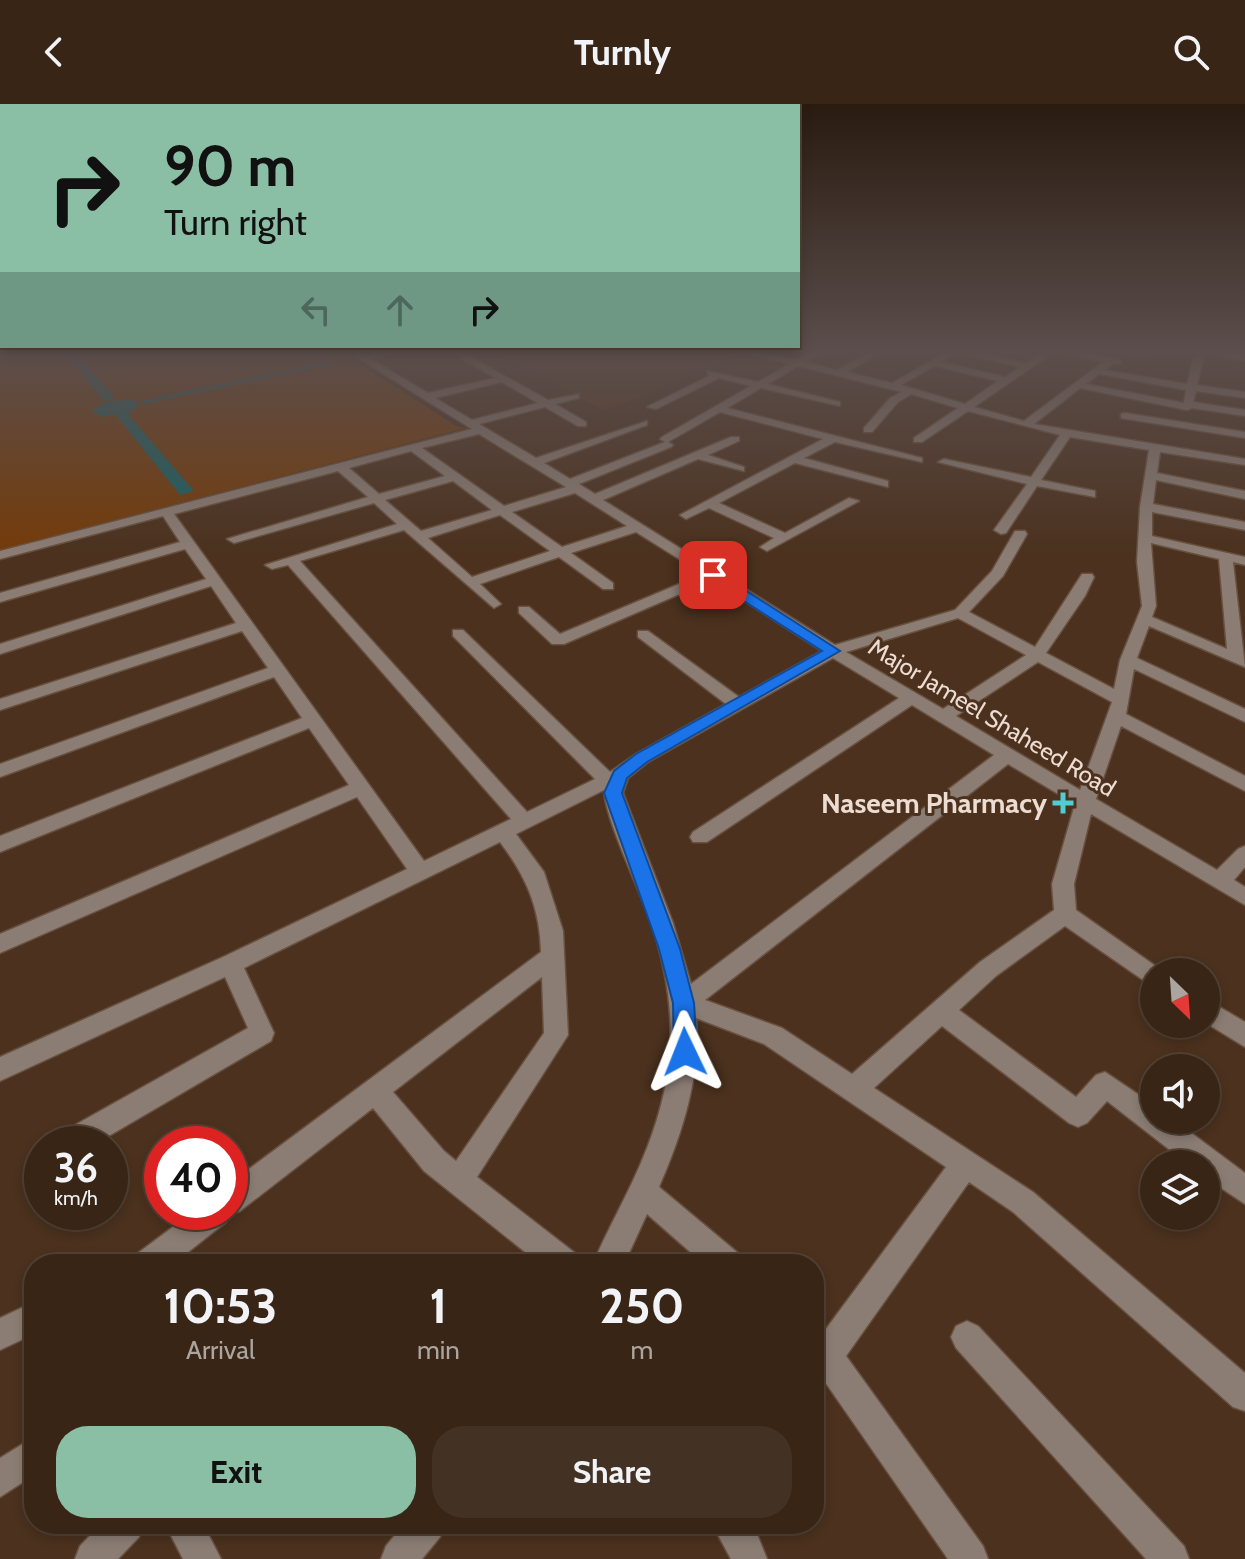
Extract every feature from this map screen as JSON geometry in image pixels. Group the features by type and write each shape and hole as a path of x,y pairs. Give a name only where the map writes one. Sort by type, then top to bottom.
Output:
{"street":[{"name":"Major Jameel Shaheed Road","path":"459,418 594,499 833,651 1245,897"},
{"path":"0,555 414,448 503,418"},
{"path":"571,418 582,424"},
{"path":"419,536 573,486 666,442 705,418"},
{"path":"754,418 918,460"},
{"path":"868,430 878,418"},
{"path":"918,440 950,418"},
{"path":"1002,418 1067,433 1245,462"},
{"path":"1026,425 1035,418"},
{"path":"1137,418 1245,435"},
{"path":"1177,451 1185,418"},
{"path":"534,463 643,423"},
{"path":"1001,530 1067,433"},
{"path":"686,515 834,438"},
{"path":"594,499 735,439"},
{"path":"414,448 608,586"},
{"path":"1065,914 1063,884 1085,802 1118,708 1128,660 1149,606 1146,507 1155,448"},
{"path":"698,455 740,469"},
{"path":"793,459 884,484"},
{"path":"944,462 1091,494"},
{"path":"341,467 494,604"},
{"path":"1150,475 1245,495"},
{"path":"234,539 457,476"},
{"path":"767,547 853,501"},
{"path":"709,503 785,538"},
{"path":"1146,507 1245,526"},
{"path":"166,512 421,873"},
{"path":"272,565 406,525"},
{"path":"470,582 637,527"},
{"path":"0,1069 231,964 515,828 614,778 642,758 833,651 960,613 998,573 1020,534"},
{"path":"1145,538 1245,561"},
{"path":"0,598 190,543"},
{"path":"1225,555 1241,660"},
{"path":"291,559 515,828 534,872 552,931 556,1035 459,1180"},
{"path":"524,610 558,641 713,575"},
{"path":"943,717 1037,655 1078,596 1087,577"},
{"path":"0,649 216,580"},
{"path":"960,613 1037,655 1245,784"},
{"path":"1145,619 1241,660"},
{"path":"0,705 247,624"},
{"path":"458,633 614,778"},
{"path":"643,634 738,704"},
{"path":"1128,660 1245,716"},
{"path":"0,771 278,670"},
{"path":"700,837 911,698"},
{"path":"0,844 314,720"},
{"path":"684,1003 1007,755"},
{"path":"613,1254 644,1193 670,1121 685,1052 684,1003 654,902 613,793 614,778"},
{"path":"0,944 361,787"},
{"path":"1219,882 1245,854"},
{"path":"1065,914 1140,965"},
{"path":"853,1090 988,969 1065,914"},
{"path":"248,1187 553,956"},
{"path":"100,1126 262,1033 231,964"},
{"path":"684,1003 773,1036 1023,1202 1245,1395"},
{"path":"941,1011 1078,1114 1105,1084 1245,1190"},
{"path":"1220,1019 1245,1036"},
{"path":"374,1089 434,1161 552,1254"},
{"path":"824,1342 965,1164"},
{"path":"644,1193 715,1254"},
{"path":"162,1254 193,1230"},
{"path":"0,1334 24,1323"},
{"path":"967,1337 1171,1559"},
{"path":"824,1353 970,1559"},
{"path":"0,1480 24,1462"},
{"path":"93,1559 117,1534"},
{"path":"189,1534 203,1559"},
{"path":"399,1559 419,1534"},
{"path":"739,1534 749,1559"}],"shaded area":[{"path":"0,418 443,418 466,428 0,550"}],"water":[{"path":"118,418 131,418 194,491 180,495"}],"place":[{"name":"Naseem Pharmacy","path":"1063,803"}],"route":[{"path":"685,1052 684,1003 669,949 613,793 620,775 642,758 833,651 713,575"}]}
